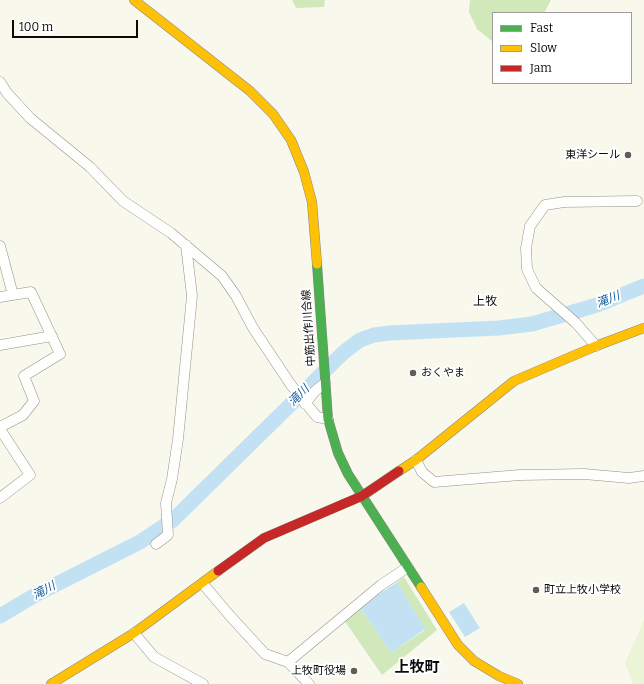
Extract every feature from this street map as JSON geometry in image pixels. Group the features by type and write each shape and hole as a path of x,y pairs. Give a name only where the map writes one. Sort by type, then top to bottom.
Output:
{"main road":[{"name":"中筋出作川合線","path":"134,0 250,91 273,114 291,140 304,172 312,202 328,419 338,453 348,474 458,645 474,661 499,676 518,684"},
{"path":"51,684 134,633 264,538 362,496 416,460 514,381 596,346 644,328"}],"street":[{"path":"0,82 7,93 30,118 90,167 123,201 171,233 213,268 230,286 253,328 291,385 317,417 328,419"},
{"path":"596,346 576,323 536,288 527,269 526,248 530,226 545,206 564,202 637,201"},
{"path":"156,544 168,535 165,510 178,439 192,296 186,245"},
{"path":"0,246 13,295"},
{"path":"0,297 32,292 60,354 24,376 34,401 23,414 0,428 30,475 0,498"},
{"path":"0,345 52,336"},
{"path":"306,404 315,390 325,383"},
{"path":"416,460 422,472 434,482 481,478 584,474 629,478 644,476"},
{"path":"288,662 381,585 408,567"},
{"path":"203,584 231,618 265,654 288,662 309,684"},
{"path":"134,633 154,657 197,682"}],"green space":[{"path":"292,0 325,0 324,7 296,8"},
{"path":"470,0 551,0 545,12 492,12 492,41 477,29 469,12"},
{"path":"404,577 437,630 382,675 344,620 360,607 391,653 425,630 397,582"},
{"path":"644,620 644,684 633,684 625,663"}],"water":[{"path":"397,582 425,629 391,653 360,607"},
{"path":"464,603 480,628 465,637 449,612"}],"waterway":[{"name":"滝川","path":"0,616 37,594 140,542 173,520 344,352 360,340 374,335 390,333 499,328 532,324 597,305 644,286"}],"traffic: fast":[{"path":"317,264 328,419 338,453 348,474 421,587"}],"traffic: slow":[{"path":"134,0 250,91 273,114 291,140 304,172 312,202 317,264"},
{"path":"399,471 416,460 514,381 596,346 644,328"},
{"path":"51,684 134,633 218,571"},
{"path":"421,587 458,645 474,661 499,676 518,684"}],"traffic: jam":[{"path":"218,571 264,538 362,496 399,471"}],"place":[{"name":"東洋シール","path":"628,155"},
{"name":"おくやま","path":"413,373"},
{"name":"町立上牧小学校","path":"536,590"},
{"name":"上牧町役場","path":"354,671"}],"district":[{"name":"上牧","path":"485,302"},
{"name":"上牧町","path":"417,668"}]}
